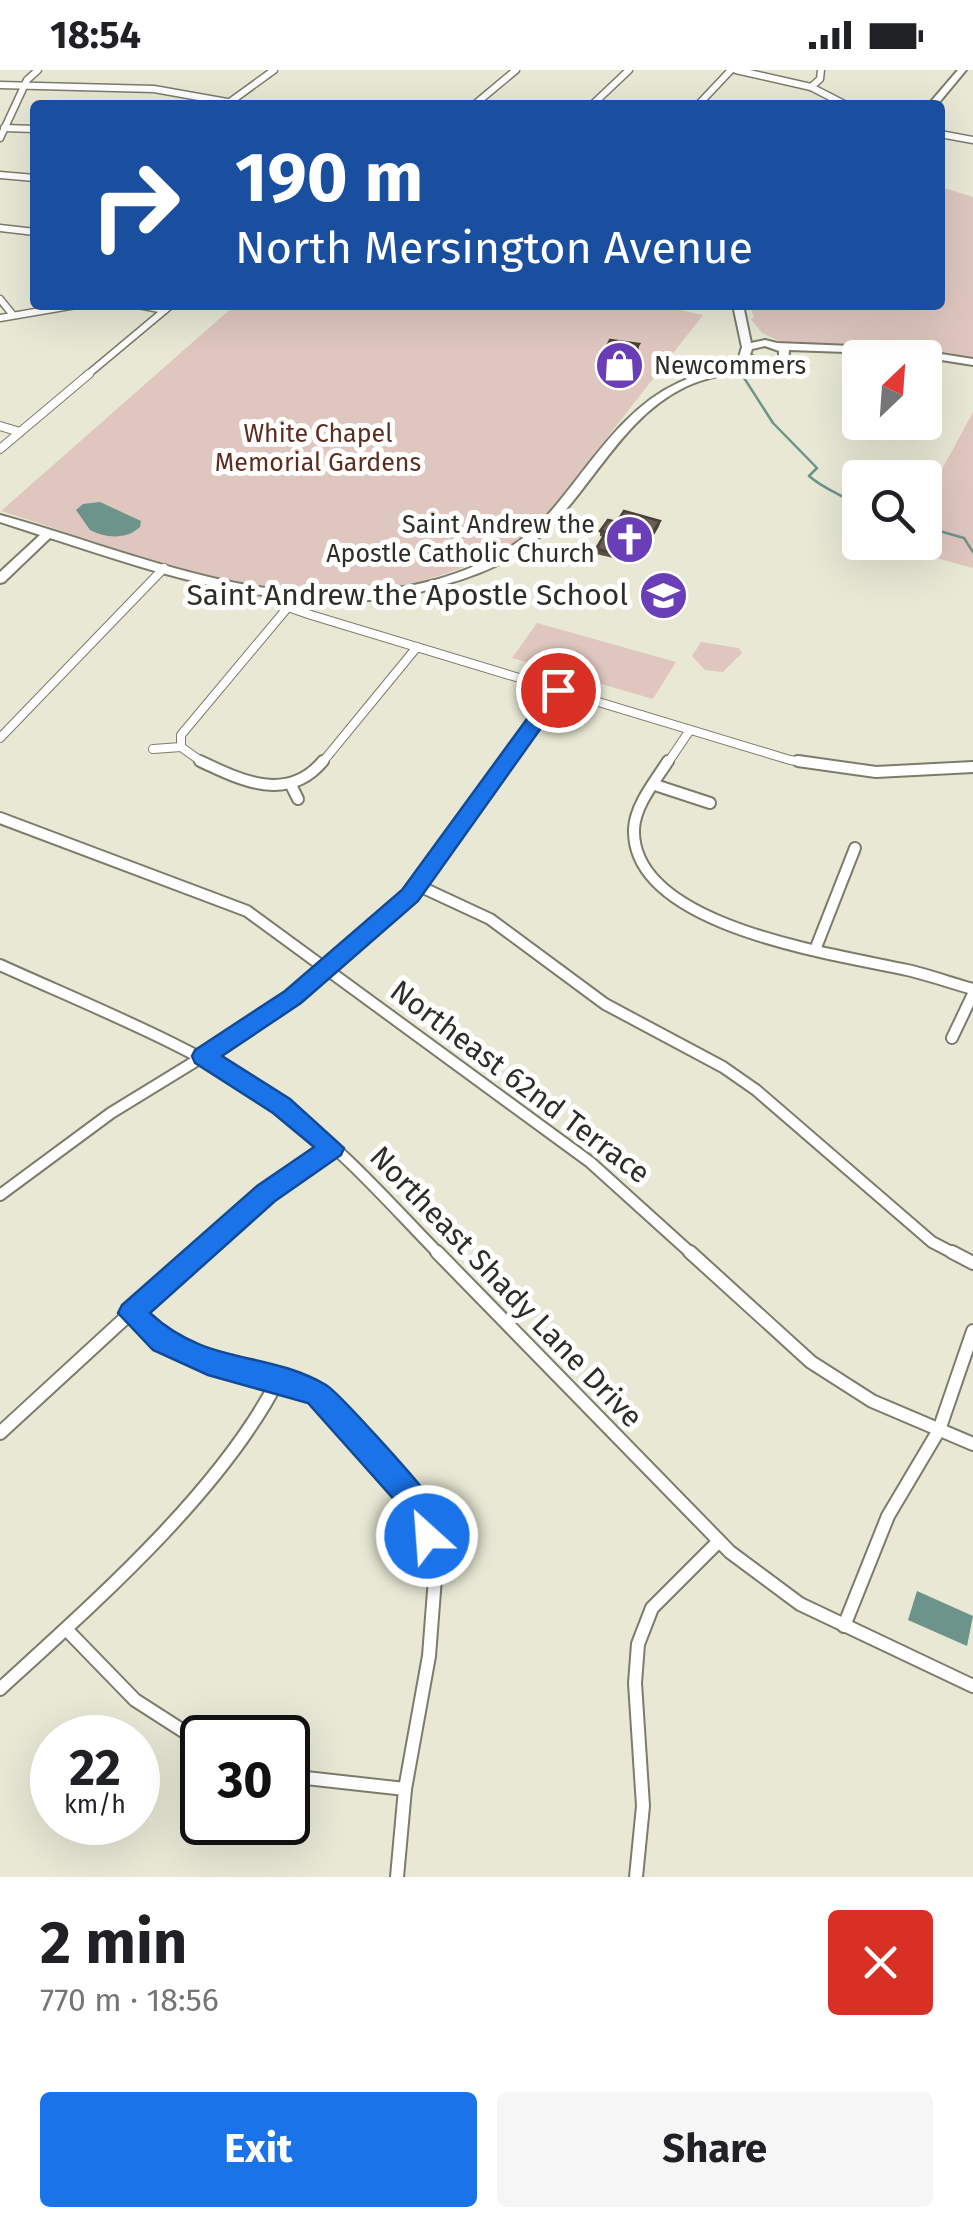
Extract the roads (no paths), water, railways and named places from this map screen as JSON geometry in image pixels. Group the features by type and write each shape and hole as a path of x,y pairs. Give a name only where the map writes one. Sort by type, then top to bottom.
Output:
{"street":[{"path":"0,138 25,85 38,70"},
{"path":"233,100 274,70"},
{"path":"480,100 516,70"},
{"path":"597,100 628,70"},
{"path":"703,100 734,70 812,87 837,100"},
{"path":"812,87 820,80 821,70"},
{"path":"936,100 962,70"},
{"path":"0,85 154,89 218,100"},
{"path":"4,128 30,129"},
{"path":"945,137 973,142"},
{"path":"0,175 30,178"},
{"path":"0,228 30,231"},
{"path":"0,299 13,316"},
{"path":"0,318 47,310"},
{"path":"0,449 164,310"},
{"path":"740,310 745,350 759,365"},
{"path":"744,321 787,353 784,360"},
{"path":"718,370 745,350 776,345 902,351 973,362"},
{"path":"180,746 181,735 290,602 402,592 450,580 500,559 547,523 640,410 680,385 718,370 838,350"},
{"path":"0,426 20,432"},
{"path":"0,518 290,602 690,730 833,769 876,772 973,766"},
{"path":"0,579 48,533"},
{"path":"0,738 164,568"},
{"path":"153,749 180,746 196,761 269,784 292,785 313,773 418,646"},
{"path":"0,1195 62,1146 266,1018 328,968 418,886 558,690"},
{"path":"690,730 636,818 634,839 640,861 655,881 726,923 815,950 910,970 973,991 952,1038"},
{"path":"292,785 298,798"},
{"path":"655,785 710,803"},
{"name":"Northeast 62nd Terrace","path":"0,818 178,882 247,912 590,1162 810,1362 872,1400 973,1444"},
{"path":"815,950 855,848"},
{"path":"418,886 490,919 604,1004 734,1075 932,1242 973,1263"},
{"name":"Northeast Shady Lane Drive","path":"0,965 204,1056 282,1106 332,1148 719,1541 763,1580 800,1604 973,1686"},
{"path":"0,1433 266,1194 332,1148"},
{"path":"131,1313 163,1342 208,1363 278,1380 318,1395 419,1506 436,1565 430,1656 405,1790 398,1877"},
{"path":"844,1626 888,1516 939,1430 973,1331"},
{"path":"0,1689 66,1629 236,1454 259,1420 278,1380"},
{"path":"636,1877 643,1806 635,1682 638,1644 652,1608 719,1541"},
{"path":"66,1629 135,1700 180,1729"},
{"path":"310,1779 405,1790"}],"water":[{"path":"100,502 141,521 140,527 116,536 90,530 76,510 83,504"},
{"path":"917,1591 973,1616 967,1646 908,1620"}],"waterway":[{"path":"739,370 773,423 817,468 809,476 842,497"},
{"path":"942,532 964,538 973,552"}],"place":[{"name":"Newcommers","path":"619,366"},
{"name":"Saint Andrew the Apostle Catholic Church","path":"630,539"},
{"name":"Saint Andrew the Apostle School","path":"663,595"}],"park label":[{"name":"White Chapel Memorial Gardens","path":"318,448"}]}
